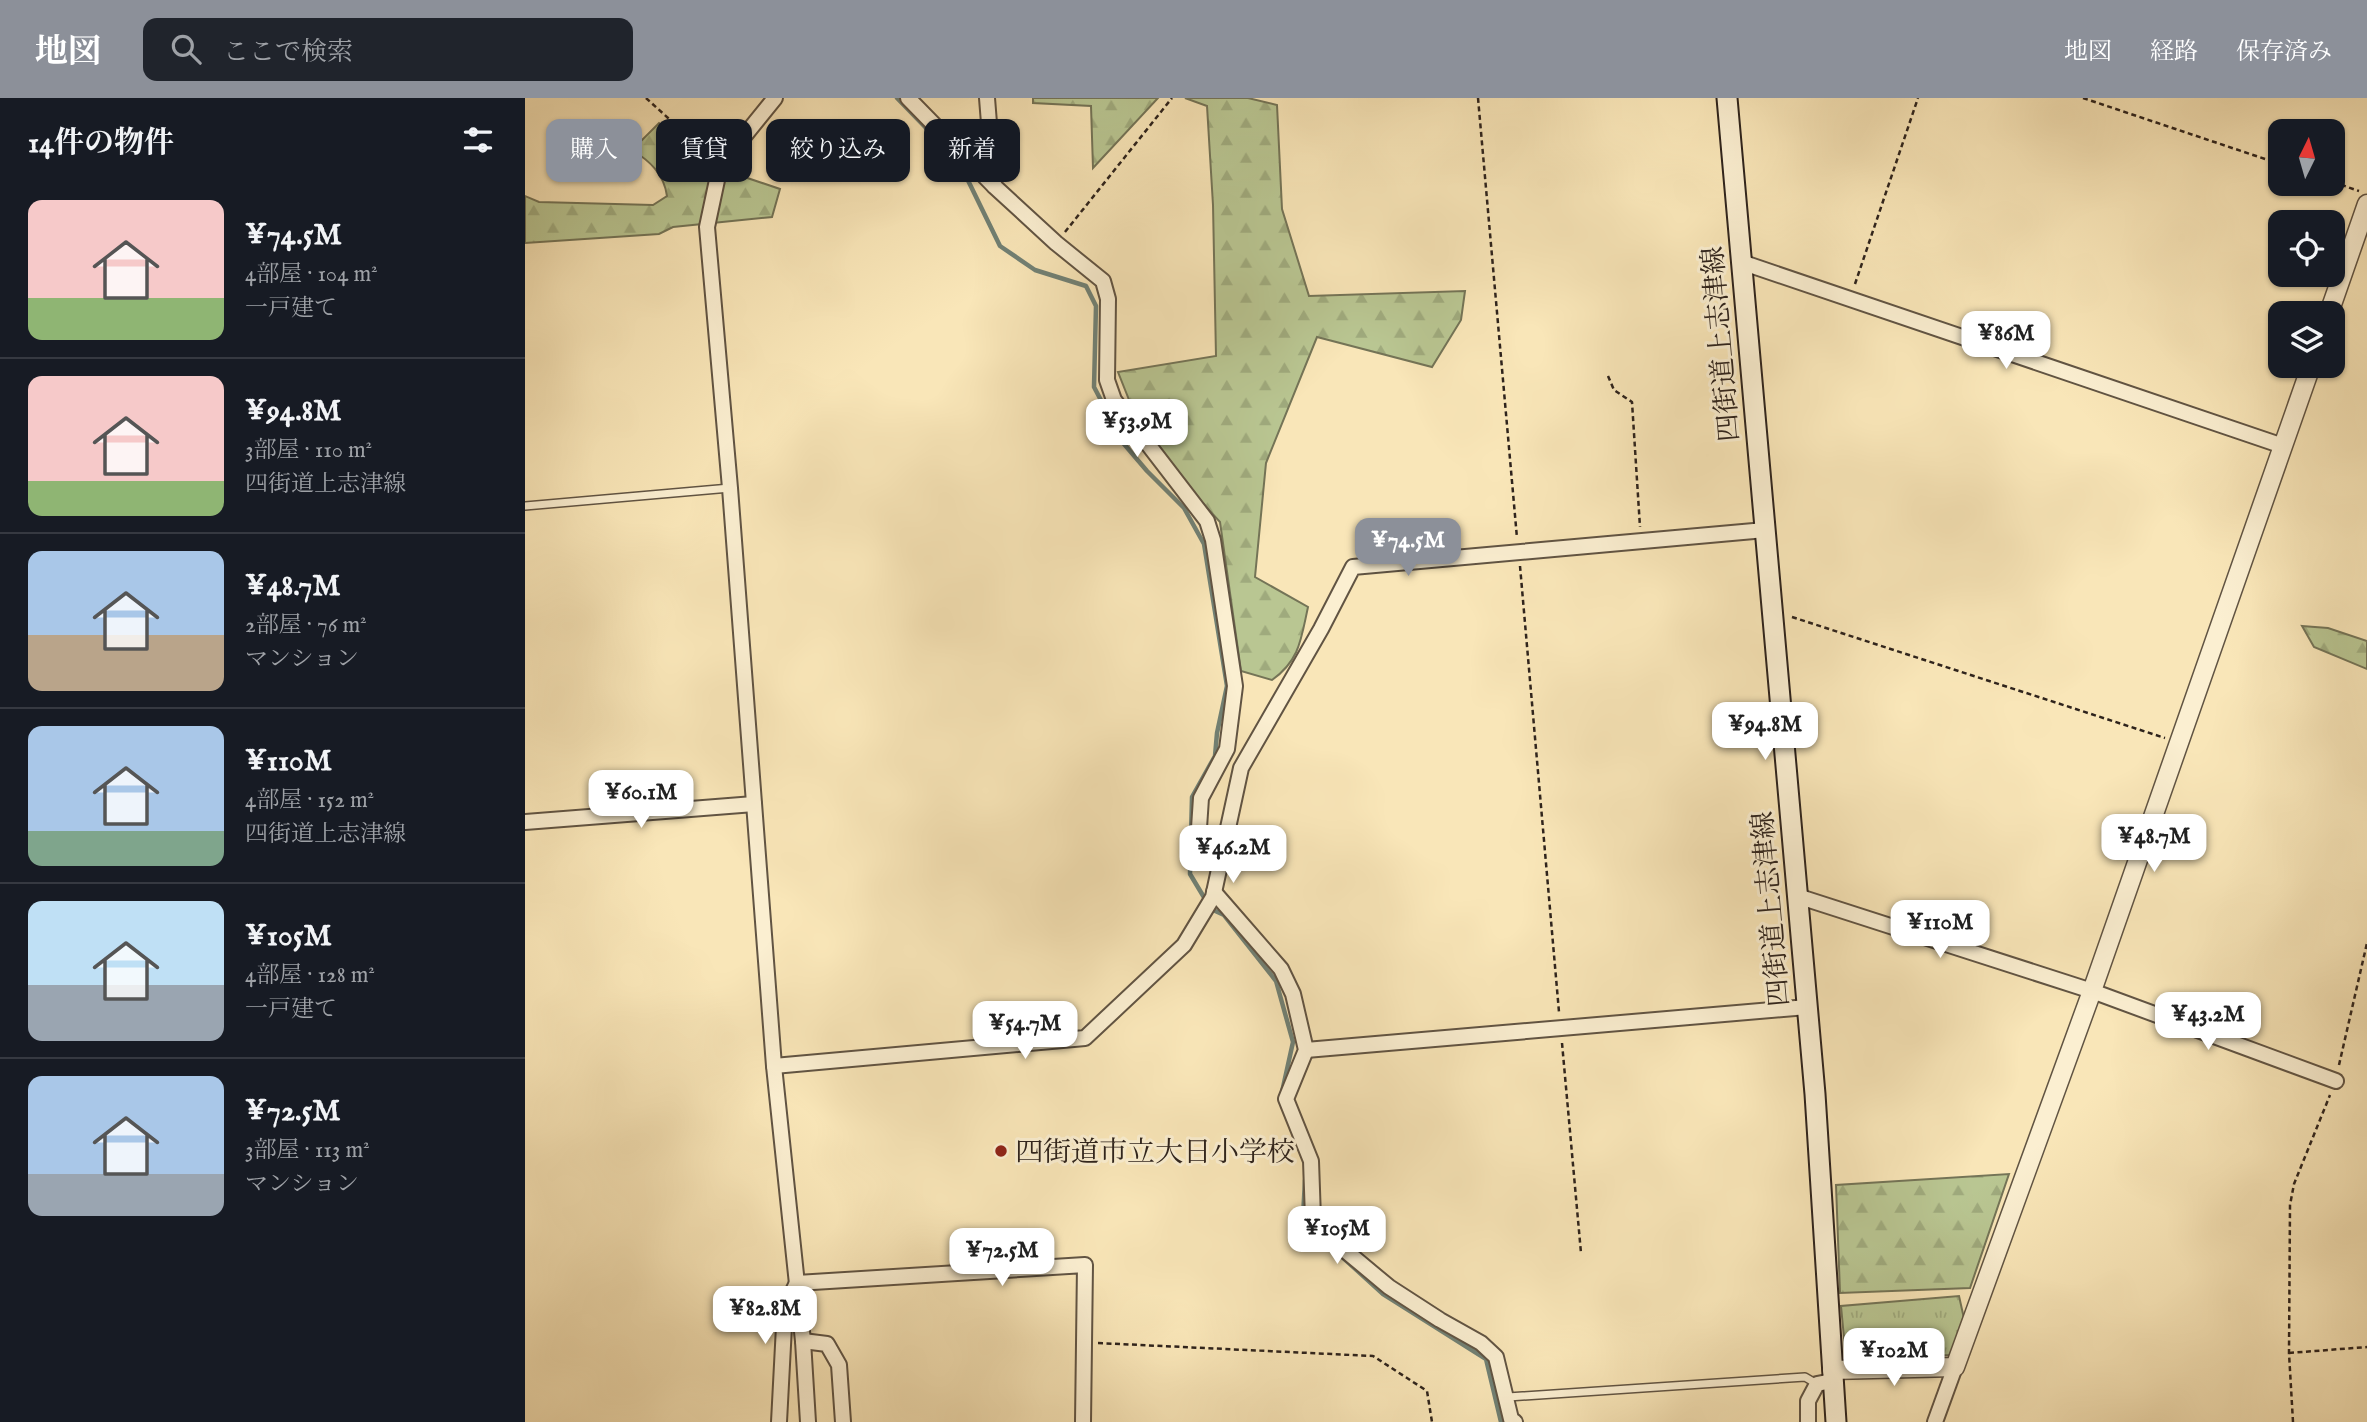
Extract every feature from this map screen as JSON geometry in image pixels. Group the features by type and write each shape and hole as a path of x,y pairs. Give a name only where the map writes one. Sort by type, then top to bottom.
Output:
{"main road":[{"name":"四街道上志津線","path":"1727,98 1820,1152 1827,1378 1836,1422"}],"street":[{"path":"752,126 775,98"},
{"path":"908,98 993,186 1103,281 1108,299 1107,380 1114,400 1207,521 1213,540 1235,686 1227,749 1201,798 1199,828 1219,865"},
{"path":"987,98 993,186"},
{"path":"717,182 707,227 730,488 774,1066 803,1340 808,1422"},
{"path":"2333,301 2367,204"},
{"path":"1741,262 2283,446"},
{"path":"1935,1422 2092,991 2307,378"},
{"path":"774,1066 1085,1038 1184,945 1213,895 1241,768 1353,567 1765,530"},
{"path":"525,822 754,804"},
{"path":"1213,895 1281,969 1293,994 1306,1050 1286,1099 1311,1161 1313,1218 1341,1247 1389,1286 1481,1343 1496,1357 1508,1397 1511,1419 1515,1422"},
{"path":"1797,896 2092,991 2336,1081"},
{"path":"1306,1050 1807,1007"},
{"path":"797,1283 1085,1265 1083,1422"},
{"path":"779,1422 785,1307 797,1283"},
{"path":"803,1340 827,1344 838,1365 843,1422"},
{"path":"1808,1422 1808,1401 1827,1378 1955,1367"}],"lane":[{"path":"525,506 730,488"},
{"path":"1508,1397 1805,1377 1827,1378"}],"path":[{"path":"646,98 669,119"},
{"path":"1056,243 1172,98"},
{"path":"1478,98 1581,1253"},
{"path":"1850,299 1918,98"},
{"path":"2083,98 2268,160"},
{"path":"2345,186 2367,194"},
{"path":"1608,376 1614,390 1632,402 1641,540"},
{"path":"1772,611 2179,743"},
{"path":"2294,1422 2288,1291 2292,1195 2301,1164 2336,1081 2346,1026 2367,943"},
{"path":"1084,1342 1373,1356 1427,1391 1432,1422"},
{"path":"2289,1353 2367,1347"}],"green space":[{"path":"1033,98 1158,98 1093,168 1091,106 1033,103"},
{"path":"1185,98 1248,98 1277,105 1282,209 1309,296 1465,291 1461,320 1432,367 1317,337 1266,463 1255,577 1308,607 1294,657 1272,680 1241,671 1220,522 1145,440 1118,372 1216,356 1213,205 1207,106"},
{"path":"656,126 656,170 642,157 642,140"},
{"path":"752,180 780,189 772,217 673,227 659,234 525,243 525,196 539,202 653,205 667,196 663,182 752,182"},
{"path":"2302,626 2328,628 2367,641 2367,669 2314,647"},
{"path":"2009,1174 1970,1288 1840,1293 1836,1185"},
{"path":"1959,1296 1965,1323 1952,1355 1846,1359 1841,1306"}],"waterway":[{"path":"897,98 959,162 1000,246 1035,270 1086,286 1096,306 1094,387 1124,444 1184,508 1204,544 1227,686 1215,756 1192,797 1190,874 1211,909 1224,915 1276,981 1293,1042 1282,1092"},
{"path":"1305,1180 1303,1217 1310,1224"},
{"path":"1330,1246 1383,1294 1486,1359 1501,1422"}],"place":[{"name":"四街道市立大日小学校","path":"1001,1151"}]}
